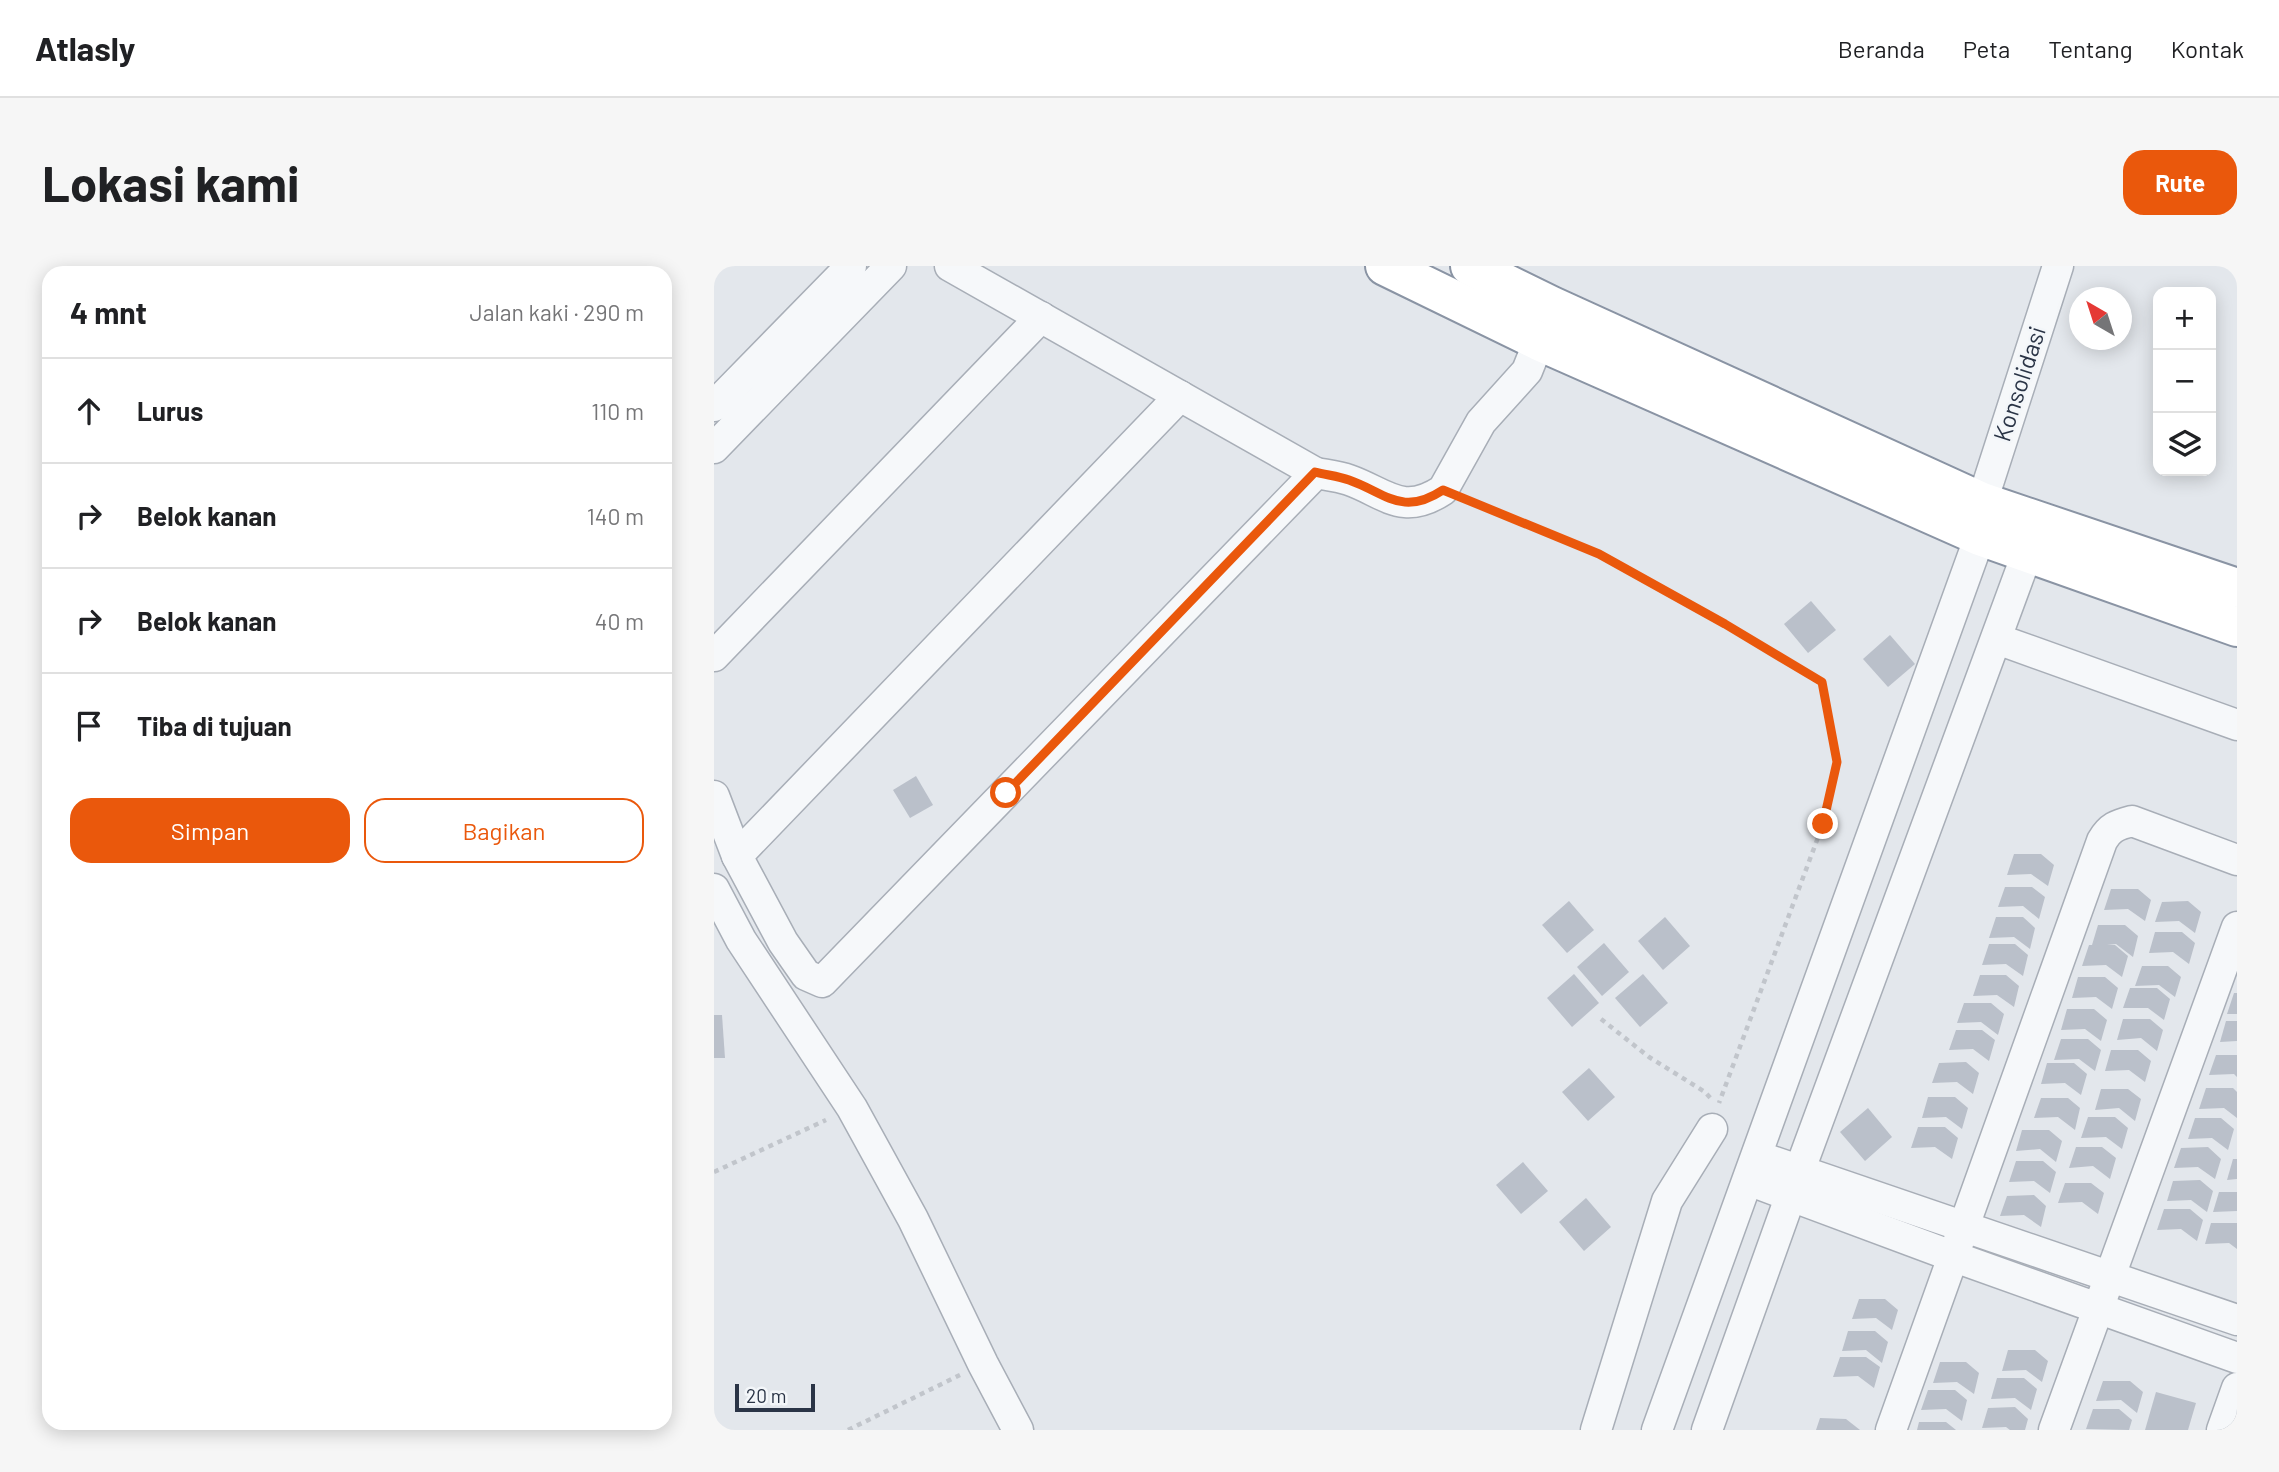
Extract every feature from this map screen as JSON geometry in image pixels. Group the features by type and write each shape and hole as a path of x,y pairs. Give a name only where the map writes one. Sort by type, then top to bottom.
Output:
{"highway":[{"path":"1385,266 1539,341 1981,519 2237,589"},
{"path":"1470,266 1981,519 2028,554 2237,626"},
{"path":"1539,341 1552,306"}],"street":[{"path":"714,406 851,266"},
{"path":"714,448 891,266"},
{"path":"950,266 1315,472 1349,480 1389,500 1413,502 1433,497 1443,490 1481,422 1527,371 1539,341"},
{"name":"Konsolidasi","path":"1657,1430 1981,519 2059,266"},
{"path":"714,656 1041,317"},
{"path":"737,856 1180,396"},
{"path":"714,796 737,856 783,943 806,975 822,982 1315,472"},
{"path":"1707,1430 2028,554"},
{"path":"1997,639 2237,726"},
{"path":"1891,1430 2102,841 2116,825 2132,821 2237,860"},
{"path":"714,889 741,940 852,1108 912,1219 1018,1430"},
{"path":"2054,1430 2237,927"},
{"path":"1596,1430 1667,1201 1712,1129"},
{"path":"1752,1168 1796,1183 1964,1226 2237,1321"},
{"path":"1796,1183 1952,1256 2237,1358"},
{"path":"2222,1430 2237,1388"}],"path":[{"path":"1443,490 1599,554 1822,682 1837,762 1823,824 1718,1107 1705,1092 1649,1057 1601,1019"},
{"path":"714,1172 852,1108"},
{"path":"848,1430 983,1364"}],"building":[{"path":"1811,601 1836,630 1808,653 1784,624"},
{"path":"1890,635 1915,664 1888,687 1863,659"},
{"path":"916,776 933,805 910,818 893,790"},
{"path":"2014,854 2041,854 2054,865 2048,886 2031,874 2007,875"},
{"path":"2005,887 2032,887 2045,897 2039,919 2023,906 1998,907"},
{"path":"2111,889 2138,889 2151,900 2145,921 2128,909 2104,910"},
{"path":"1569,901 1594,930 1567,953 1542,925"},
{"path":"2188,901 2201,912 2195,933 2179,921 2155,922 2162,902"},
{"path":"1665,917 1690,946 1663,970 1638,941"},
{"path":"1996,917 2023,917 2035,928 2030,949 2014,937 1989,938"},
{"path":"2098,925 2125,925 2138,936 2133,957 2116,944 2107,945 2115,945 2128,956 2122,977 2106,965 2082,966"},
{"path":"2155,932 2182,932 2195,943 2189,964 2173,952 2149,953"},
{"path":"1604,943 1629,972 1602,996 1577,967"},
{"path":"1989,944 2015,944 2028,955 2023,976 2006,964 1982,965"},
{"path":"2142,966 2168,966 2181,977 2175,997 2159,985 2135,986"},
{"path":"1574,974 1599,1003 1572,1027 1547,998"},
{"path":"1643,974 1668,1003 1640,1027 1615,998"},
{"path":"1980,975 2006,975 2019,986 2014,1007 1997,995 1973,996"},
{"path":"2078,977 2105,977 2118,988 2112,1009 2096,997 2072,998"},
{"path":"2130,988 2157,988 2170,999 2164,1020 2148,1008 2123,1008"},
{"path":"2234,993 2237,993 2237,1014 2227,1014"},
{"path":"1964,1003 1991,1003 2004,1014 1998,1035 1981,1022 1957,1023"},
{"path":"2067,1009 2094,1009 2107,1020 2101,1041 2085,1029 2061,1030"},
{"path":"714,1015 722,1015 725,1058 714,1058"},
{"path":"2123,1019 2150,1019 2163,1030 2157,1051 2141,1038 2117,1040"},
{"path":"2226,1021 2237,1021 2237,1041 2220,1042"},
{"path":"1956,1030 1982,1030 1995,1040 1989,1061 1973,1049 1949,1050"},
{"path":"2061,1039 2088,1039 2101,1050 2095,1071 2079,1059 2054,1060"},
{"path":"2111,1050 2138,1050 2151,1061 2145,1082 2129,1070 2105,1071"},
{"path":"2216,1055 2237,1055 2237,1077 2234,1074 2209,1075"},
{"path":"1966,1062 1979,1073 1973,1094 1957,1082 1932,1083 1939,1063"},
{"path":"2047,1063 2074,1063 2087,1074 2081,1095 2065,1083 2041,1084"},
{"path":"1589,1068 1615,1097 1588,1121 1562,1092"},
{"path":"2206,1088 2233,1088 2237,1092 2237,1118 2224,1108 2199,1109"},
{"path":"2101,1089 2128,1089 2141,1099 2135,1121 2119,1108 2095,1110"},
{"path":"1928,1097 1955,1097 1968,1108 1962,1129 1946,1117 1922,1118"},
{"path":"2041,1098 2068,1098 2080,1108 2075,1130 2058,1117 2034,1118"},
{"path":"1868,1108 1892,1137 1865,1161 1840,1132"},
{"path":"2088,1117 2115,1117 2128,1128 2122,1149 2106,1137 2081,1138"},
{"path":"2195,1118 2221,1118 2234,1129 2228,1150 2212,1138 2188,1139"},
{"path":"1918,1127 1945,1127 1958,1138 1952,1159 1935,1147 1911,1148"},
{"path":"2022,1130 2049,1130 2062,1141 2056,1162 2040,1149 2016,1151"},
{"path":"2076,1147 2102,1147 2116,1158 2110,1179 2093,1166 2069,1168"},
{"path":"2208,1147 2221,1159 2215,1179 2198,1167 2174,1168 2181,1148"},
{"path":"2233,1159 2237,1159 2237,1179 2227,1180"},
{"path":"2016,1161 2043,1161 2056,1172 2050,1193 2034,1181 2009,1182"},
{"path":"1523,1162 1548,1191 1521,1214 1496,1185"},
{"path":"2200,1180 2213,1191 2207,1212 2191,1200 2167,1201 2173,1181"},
{"path":"2065,1183 2091,1183 2104,1193 2098,1214 2082,1202 2058,1203"},
{"path":"2219,1192 2237,1192 2237,1211 2213,1212"},
{"path":"2034,1195 2046,1206 2041,1227 2024,1215 2000,1216 2007,1196"},
{"path":"1586,1198 1611,1227 1584,1251 1559,1222"},
{"path":"2164,1209 2190,1209 2203,1220 2197,1241 2181,1229 2157,1230"},
{"path":"2211,1223 2237,1223 2237,1249 2229,1243 2205,1244"},
{"path":"1859,1299 1885,1299 1898,1310 1892,1330 1876,1318 1852,1319"},
{"path":"1848,1331 1875,1331 1888,1342 1882,1363 1866,1350 1842,1351"},
{"path":"2008,1350 2035,1350 2048,1361 2042,1382 2026,1370 2002,1371"},
{"path":"1840,1357 1866,1357 1880,1367 1874,1388 1858,1376 1833,1377"},
{"path":"1940,1362 1966,1362 1979,1373 1974,1394 1957,1382 1933,1383"},
{"path":"1997,1378 2024,1378 2037,1389 2031,1410 2015,1398 1991,1399"},
{"path":"2103,1381 2130,1381 2143,1392 2137,1413 2121,1400 2096,1401"},
{"path":"1928,1390 1955,1390 1967,1400 1962,1421 1946,1409 1921,1410"},
{"path":"2156,1392 2196,1403 2188,1430 2145,1430"},
{"path":"2015,1407 2028,1419 2025,1430 2010,1430 2006,1427 1982,1428 1988,1408"},
{"path":"2093,1409 2119,1409 2132,1420 2129,1430 2086,1429"},
{"path":"1820,1418 1846,1419 1860,1430 1816,1430"},
{"path":"1919,1422 1946,1422 1956,1430 1917,1430"}],"route":[{"path":"1006,793 1315,472 1349,480 1389,500 1413,502 1433,497 1443,490 1599,554 1822,682 1837,762 1823,824"}]}
